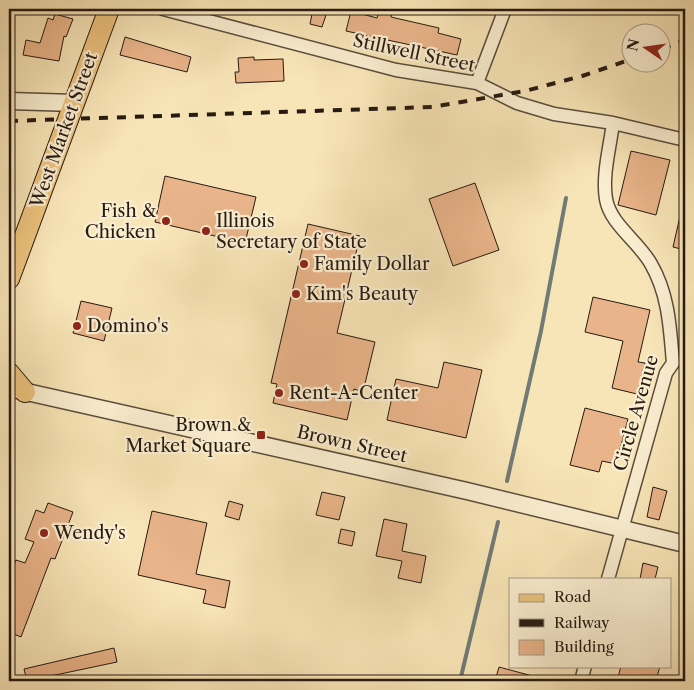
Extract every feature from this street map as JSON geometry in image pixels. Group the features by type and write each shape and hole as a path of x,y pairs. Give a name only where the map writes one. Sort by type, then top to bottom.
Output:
{"main road":[{"name":"West Market Street","path":"9,279 109,9"},
{"path":"9,373 17,390"}],"street":[{"name":"Stillwell Street","path":"163,9 396,70 477,83 532,108 554,114 614,123 685,140"},
{"path":"477,83 505,9"},
{"path":"9,101 75,103"},
{"name":"Circle Avenue","path":"608,578 666,373 679,362 669,314 660,283 650,262 615,219 606,201 605,184 614,123"},
{"name":"Brown Street","path":"17,390 467,491 685,544"},
{"path":"581,681 584,668"}],"building":[{"path":"313,9 328,9 322,27 310,24"},
{"path":"379,9 393,9 391,17 439,28 438,33 461,39 457,55 346,31 351,11 377,18"},
{"path":"55,14 73,19 66,37 64,36 59,61 23,55 26,40 40,43 48,18 53,20"},
{"path":"125,37 191,57 187,72 120,55"},
{"path":"254,57 254,60 283,59 284,81 236,83 235,72 239,72 238,58"},
{"path":"631,151 670,160 656,215 618,205"},
{"path":"165,176 256,197 245,243 155,222"},
{"path":"475,183 499,250 453,266 429,199"},
{"path":"681,212 685,213 685,250 673,247"},
{"path":"308,224 360,236 337,333 375,342 363,392 354,389 347,420 273,403 277,384 271,383"},
{"path":"593,297 650,310 638,362 645,363 637,394 612,388 623,341 585,332"},
{"path":"81,301 112,308 104,341 73,333"},
{"path":"444,362 482,370 466,438 387,420 396,379 438,388"},
{"path":"585,408 628,419 616,464 602,461 599,472 570,465"},
{"path":"653,487 667,491 659,520 647,517"},
{"path":"322,492 345,497 339,520 316,515"},
{"path":"229,501 243,505 239,520 225,516"},
{"path":"48,503 73,512 55,559 51,558 21,637 9,632 9,578 16,560 25,563 34,542 25,539 36,510 44,513"},
{"path":"152,511 207,523 196,574 230,581 225,608 203,603 206,590 138,575"},
{"path":"384,519 407,524 402,551 426,556 421,583 398,578 402,561 376,556"},
{"path":"341,529 355,532 352,546 338,543"},
{"path":"643,563 658,567 655,578 640,578"},
{"path":"114,648 117,662 27,681 24,669"},
{"path":"499,667 540,678 539,681 495,681"},
{"path":"620,668 659,668 656,681 617,681"}],"waterway":[{"path":"507,481 541,331 566,198"},
{"path":"460,681 498,522"}],"railway":[{"path":"672,45 685,40"},
{"path":"9,121 432,107 525,91 582,76 622,62"}],"place":[{"name":"Fish & Chicken","path":"166,221"},
{"name":"Illinois Secretary of State","path":"206,231"},
{"name":"Family Dollar","path":"304,264"},
{"name":"Kim's Beauty","path":"296,294"},
{"name":"Domino's","path":"77,326"},
{"name":"Rent-A-Center","path":"279,393"},
{"name":"Brown & Market Square","path":"261,435"},
{"name":"Wendy's","path":"44,533"}]}
